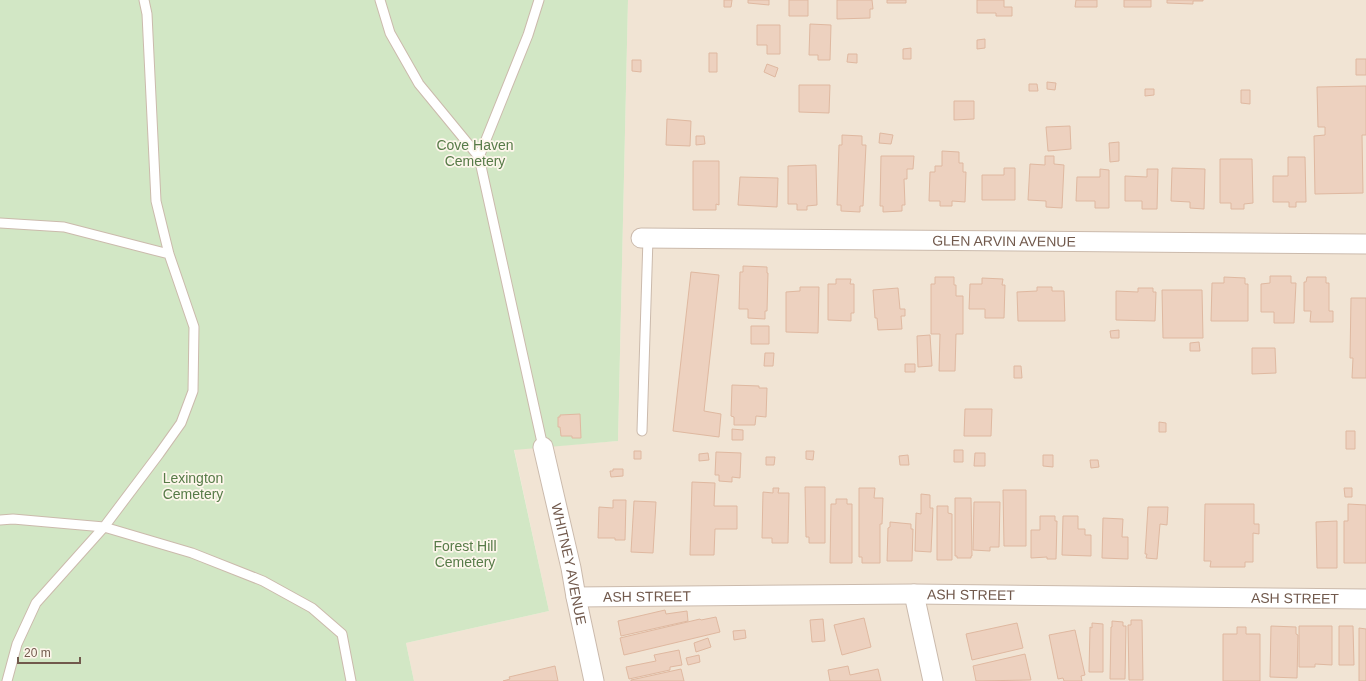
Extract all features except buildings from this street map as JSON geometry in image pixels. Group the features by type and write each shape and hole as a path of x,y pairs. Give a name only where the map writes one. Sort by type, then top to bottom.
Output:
{"street":[{"name":"GLEN ARVIN AVENUE","path":"644,238 1366,244"},
{"name":"WHITNEY AVENUE","path":"543,447 571,568 594,681"},
{"name":"ASH STREET","path":"576,597 914,594 1366,599"},
{"path":"914,594 933,681"}],"lane":[{"path":"7,681 16,644 36,603 104,527 159,454 181,423 193,391 194,327 169,254 156,201 147,14 144,0"},
{"path":"380,0 390,33 419,84 478,156 543,447"},
{"path":"478,156 528,35 539,0"},
{"path":"0,223 64,228 169,254"},
{"path":"642,430 644,238"},
{"path":"0,520 13,519 104,527 192,553 263,581 312,608 342,634 351,681"}],"shaded area":[{"path":"628,0 1366,0 1366,681 414,681 406,643 549,611 514,449 618,441"}],"green space":[{"name":"Lexington Cemetery","path":"0,0 628,0 618,441 514,450 549,611 406,643 414,681 0,681"}],"park label":[{"name":"Cove Haven Cemetery","path":"475,154"},
{"name":"Forest Hill Cemetery","path":"465,554"}]}
